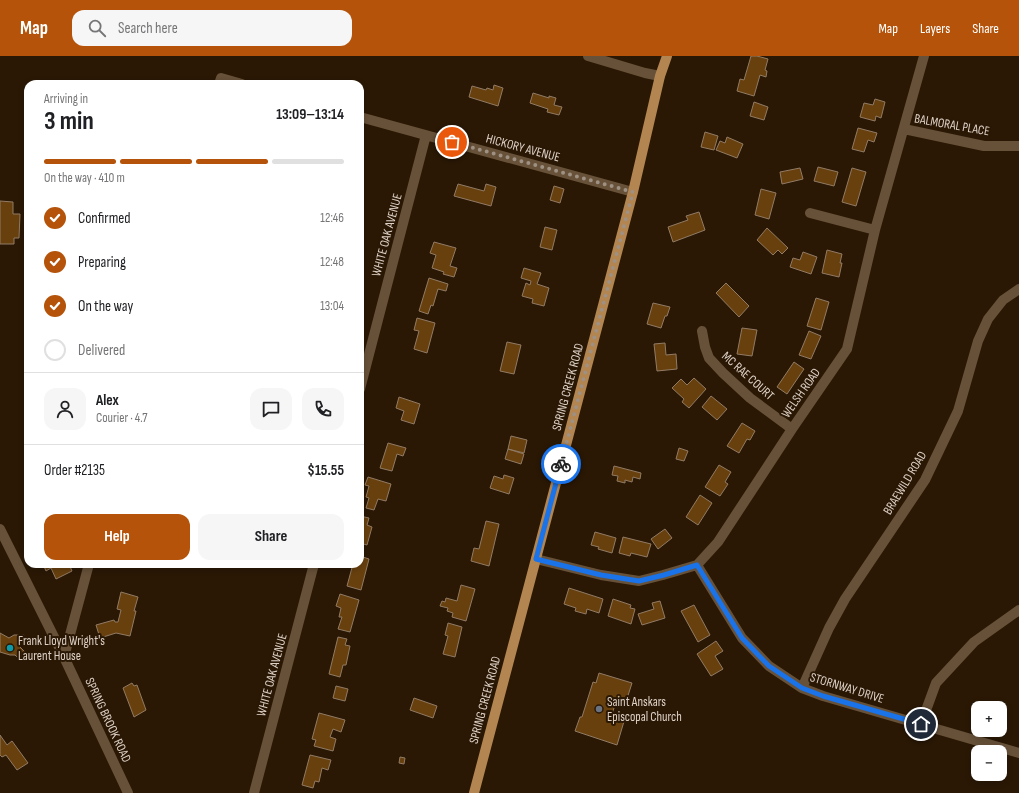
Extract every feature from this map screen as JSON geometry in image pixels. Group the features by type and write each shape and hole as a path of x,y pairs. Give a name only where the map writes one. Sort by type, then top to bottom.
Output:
{"main road":[{"name":"SPRING CREEK ROAD","path":"474,793 633,192 660,76 667,56"}],"street":[{"path":"588,56 660,76"},
{"name":"WELSH ROAD","path":"697,565 718,542 792,429 847,349 875,230 924,56"},
{"name":"HICKORY AVENUE","path":"364,118 633,192"},
{"name":"BALMORAL PLACE","path":"904,129 984,146 1019,146"},
{"name":"WHITE OAK AVENUE","path":"364,373 426,135"},
{"path":"810,213 875,230"},
{"name":"BRAEWILD ROAD","path":"802,688 845,599 925,480 958,412 978,341 988,319 1003,300 1019,289"},
{"name":"MC RAE COURT","path":"702,331 709,358 723,374 750,398 792,429"},
{"name":"SPRING BROOK ROAD","path":"0,529 4,542 64,657 128,793"},
{"path":"536,559 601,575 639,581 697,565"},
{"name":"STORNWAY DRIVE","path":"697,565 742,638 769,666 802,688 823,696 1019,753"},
{"path":"64,657 88,568"},
{"name":"WHITE OAK AVENUE","path":"254,793 313,568"},
{"path":"921,724 936,683 974,642 1019,610"}],"building":[{"path":"751,56 768,59 765,70 767,71 766,77 760,75 754,96 737,91 740,79 744,80"},
{"path":"494,85 503,88 498,106 469,97 472,86 486,90 487,88 493,90"},
{"path":"533,93 549,98 549,96 556,98 554,105 562,107 559,115 547,112 548,109 530,103"},
{"path":"875,99 885,102 881,118 876,116 875,121 860,117 864,103 873,105"},
{"path":"754,102 768,107 764,120 750,116"},
{"path":"858,128 877,133 874,142 868,140 864,152 852,149"},
{"path":"705,132 718,136 714,150 701,147"},
{"path":"727,137 743,144 737,158 716,150 720,141 725,143"},
{"path":"818,167 838,172 834,186 814,181"},
{"path":"800,168 803,179 782,184 780,172"},
{"path":"852,168 866,172 856,206 842,202"},
{"path":"458,184 484,191 486,184 496,187 491,206 454,196"},
{"path":"554,186 564,189 560,203 550,200"},
{"path":"761,189 776,193 769,219 755,215"},
{"path":"0,201 13,202 13,214 20,214 19,238 14,238 14,244 0,244"},
{"path":"699,212 705,230 673,242 668,227 688,220 686,216"},
{"path":"545,227 557,230 552,250 540,247"},
{"path":"767,228 788,248 782,254 778,250 773,255 757,240"},
{"path":"434,242 456,248 450,266 457,268 454,277 443,274 444,272 432,268 436,255 430,253"},
{"path":"827,250 842,254 839,277 822,273"},
{"path":"803,252 817,257 811,274 790,267 793,258 800,260"},
{"path":"524,268 541,273 537,284 549,288 544,306 532,303 533,299 522,296 526,283 530,285 531,281 521,278"},
{"path":"429,278 448,284 446,291 438,289 433,306 431,305 428,314 419,311"},
{"path":"726,283 749,306 739,317 716,293"},
{"path":"816,298 829,302 821,330 807,326"},
{"path":"653,303 670,307 661,328 647,324"},
{"path":"417,318 435,323 427,353 414,349 419,331 414,330"},
{"path":"742,328 757,330 752,356 737,354"},
{"path":"809,331 821,336 811,359 799,355"},
{"path":"507,342 521,345 514,374 500,371"},
{"path":"665,343 666,355 676,354 677,369 657,371 654,344"},
{"path":"794,362 804,369 787,394 777,387"},
{"path":"694,378 706,389 689,408 682,402 684,399 672,388 681,379 687,385"},
{"path":"711,396 727,409 717,420 702,407"},
{"path":"399,397 420,404 414,424 401,420 404,411 396,408"},
{"path":"742,423 755,431 750,440 747,439 739,453 727,446"},
{"path":"511,436 527,440 524,453 508,449"},
{"path":"388,443 406,448 403,456 397,454 392,471 380,468"},
{"path":"679,448 688,451 684,461 676,459"},
{"path":"508,449 524,454 521,464 505,459"},
{"path":"719,465 731,472 725,482 728,484 720,496 705,487"},
{"path":"614,466 641,473 640,479 633,477 632,482 625,480 625,483 617,481 618,476 612,475"},
{"path":"504,475 514,478 509,494 490,488 494,476 503,479"},
{"path":"368,477 391,484 386,501 378,499 374,510 366,508 369,498 366,497 369,486 365,485"},
{"path":"700,495 712,503 698,525 686,517"},
{"path":"364,517 369,518 367,525 372,527 367,545 364,544"},
{"path":"486,521 499,524 489,566 471,561 474,548 479,549"},
{"path":"665,529 672,538 658,549 651,539"},
{"path":"595,532 616,538 612,553 598,549 599,547 591,545"},
{"path":"623,537 651,544 647,557 631,553 630,556 619,553"},
{"path":"364,557 369,559 361,590 347,586 352,568 364,568"},
{"path":"51,568 71,568 72,571 56,579"},
{"path":"461,585 475,589 466,621 452,617 453,613 447,611 448,608 440,606 442,601 445,602 446,598 457,601"},
{"path":"569,588 603,599 599,613 587,609 586,614 575,611 576,608 564,604"},
{"path":"121,592 138,597 130,636 116,633 100,638 96,625 114,620 115,622 118,622 121,610 117,609"},
{"path":"340,594 359,600 350,632 338,629 342,617 339,617 341,608 336,606"},
{"path":"613,599 631,605 630,608 635,609 631,624 608,616"},
{"path":"660,601 665,618 642,625 638,614 654,609 652,603"},
{"path":"694,605 710,635 698,642 681,611"},
{"path":"448,623 462,627 455,657 443,654 448,636 445,635"},
{"name":"Frank Lloyd Wright's Laurent House","path":"0,633 9,638 14,635 24,635 17,644 27,654 21,661 15,655 0,652"},
{"path":"338,637 347,639 345,645 350,646 346,665 343,665 340,677 329,674"},
{"path":"716,641 723,651 715,656 723,669 711,676 697,654"},
{"name":"Saint Anskars Episcopal Church","path":"599,673 632,683 625,705 616,702 612,714 625,718 617,745 575,731 580,717 582,717 593,682 596,683"},
{"path":"132,683 134,686 137,685 146,710 134,717 123,688"},
{"path":"336,686 348,689 345,701 333,698"},
{"path":"414,698 437,706 433,718 410,710"},
{"path":"319,713 345,720 341,732 333,729 330,737 336,739 333,751 314,746 316,740 312,739"},
{"path":"0,735 7,745 12,741 28,763 17,770 6,755 2,757 0,755"},
{"path":"310,755 331,760 328,770 322,768 319,782 315,781 313,788 302,785"},
{"path":"400,757 405,758 404,764 399,763"}],"way so far":[{"path":"452,142 633,192 561,464"}],"place":[{"name":"Frank Lloyd Wright's Laurent House","path":"10,648"},
{"name":"Saint Anskars Episcopal Church","path":"599,709"}],"route":[{"path":"561,464 536,559 601,575 639,581 697,565 742,638 769,666 802,688 823,696 921,724"}]}
